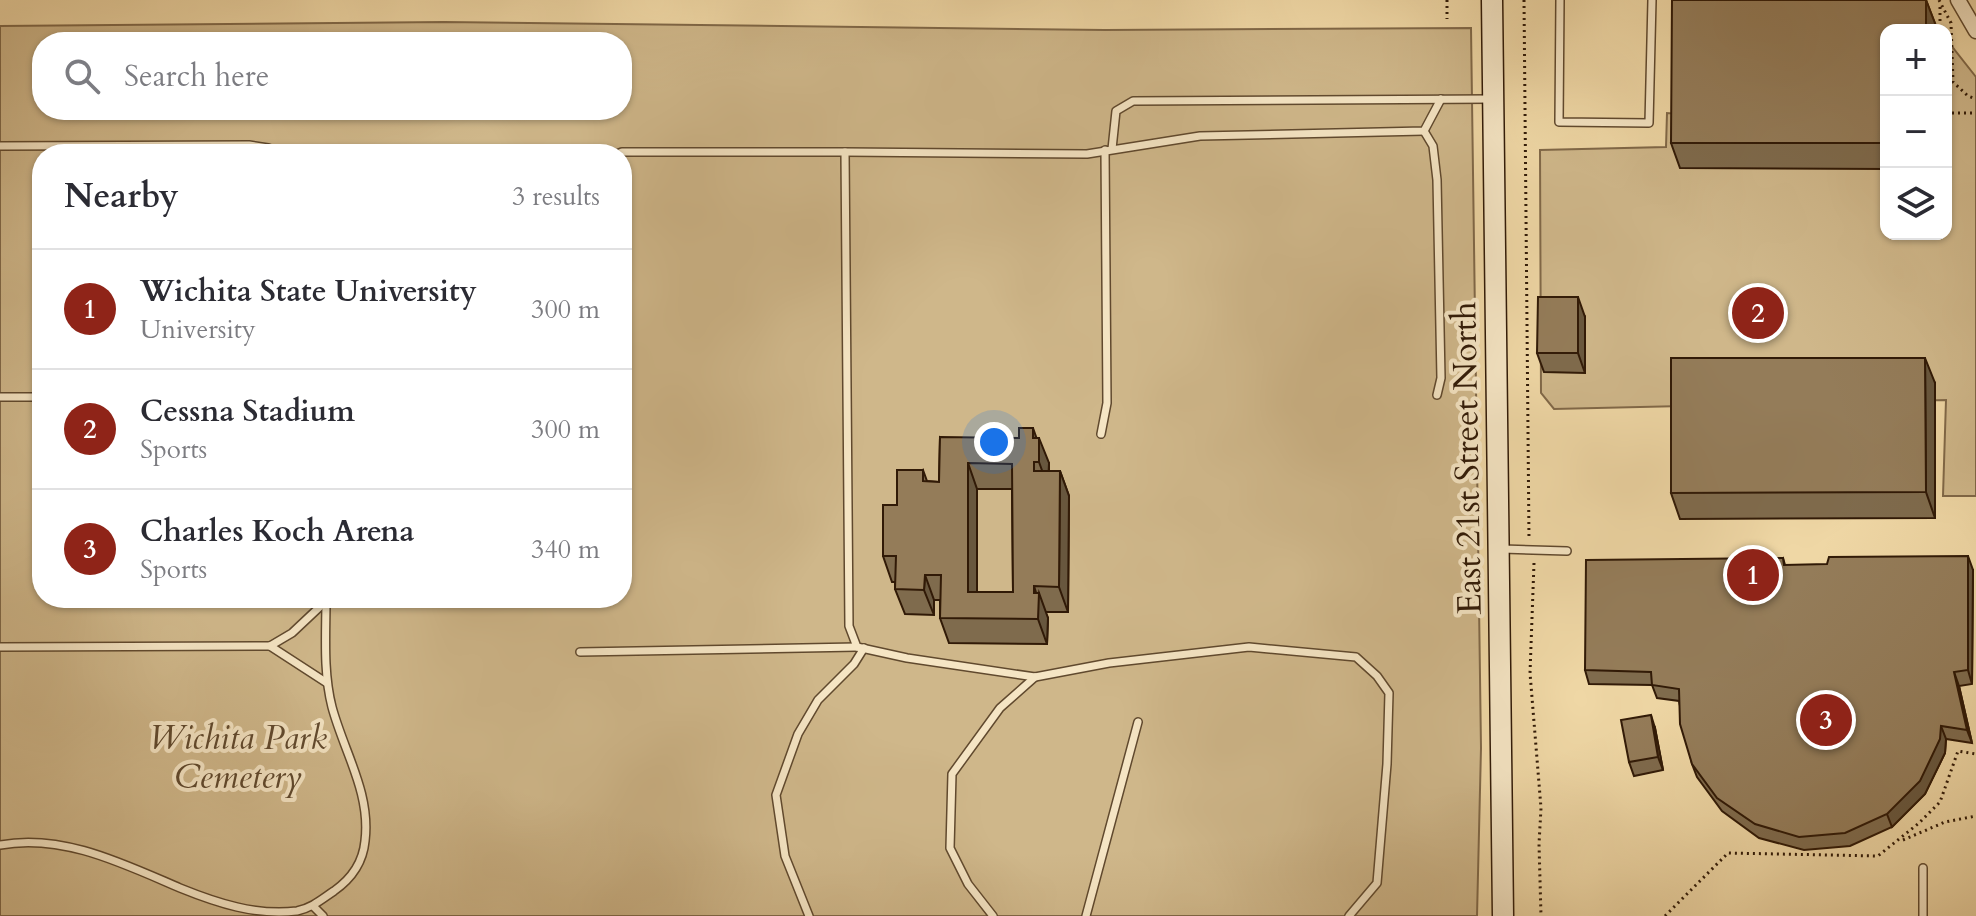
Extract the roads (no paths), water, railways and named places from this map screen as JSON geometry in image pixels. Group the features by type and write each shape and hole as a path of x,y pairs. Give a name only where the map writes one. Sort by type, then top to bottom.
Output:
{"main road":[{"name":"East 21st Street North","path":"1492,0 1503,916"}],"street":[{"path":"1958,0 1976,31"}],"lane":[{"path":"1560,0 1559,122 1649,123 1652,0"},
{"path":"1424,131 1441,99"},
{"path":"1101,434 1107,403 1109,149 1116,111 1133,101 1494,99"},
{"path":"632,152 1087,154 1200,136 1424,131"},
{"path":"1424,131 1433,146 1437,180 1441,378 1437,395"},
{"path":"0,146 32,146"},
{"path":"845,152 849,626 861,648"},
{"path":"0,397 32,397"},
{"path":"1500,549 1567,551"},
{"path":"0,647 270,646 292,633 318,608"},
{"path":"0,845 41,843 92,853 244,910 284,913 313,906 343,885 356,869 365,843 361,788 332,708 327,683 326,608"},
{"path":"270,646 327,683"},
{"path":"580,652 861,648 1035,677 1109,663 1249,647 1356,657 1377,676 1389,693 1387,764 1377,883 1349,916"},
{"path":"809,916 785,856 776,795 798,734 818,700 854,664 861,648"},
{"path":"993,916 968,884 950,848 952,774 1000,708 1035,677"},
{"path":"1086,916 1138,722"},
{"path":"1923,868 1923,916"},
{"path":"313,906 323,916"}],"place":[{"name":"Cessna Stadium","path":"1758,313"},
{"name":"Wichita State University","path":"1753,575"},
{"name":"Charles Koch Arena","path":"1826,720"}],"park label":[{"name":"Wichita Park Cemetery","path":"238,758"}]}
